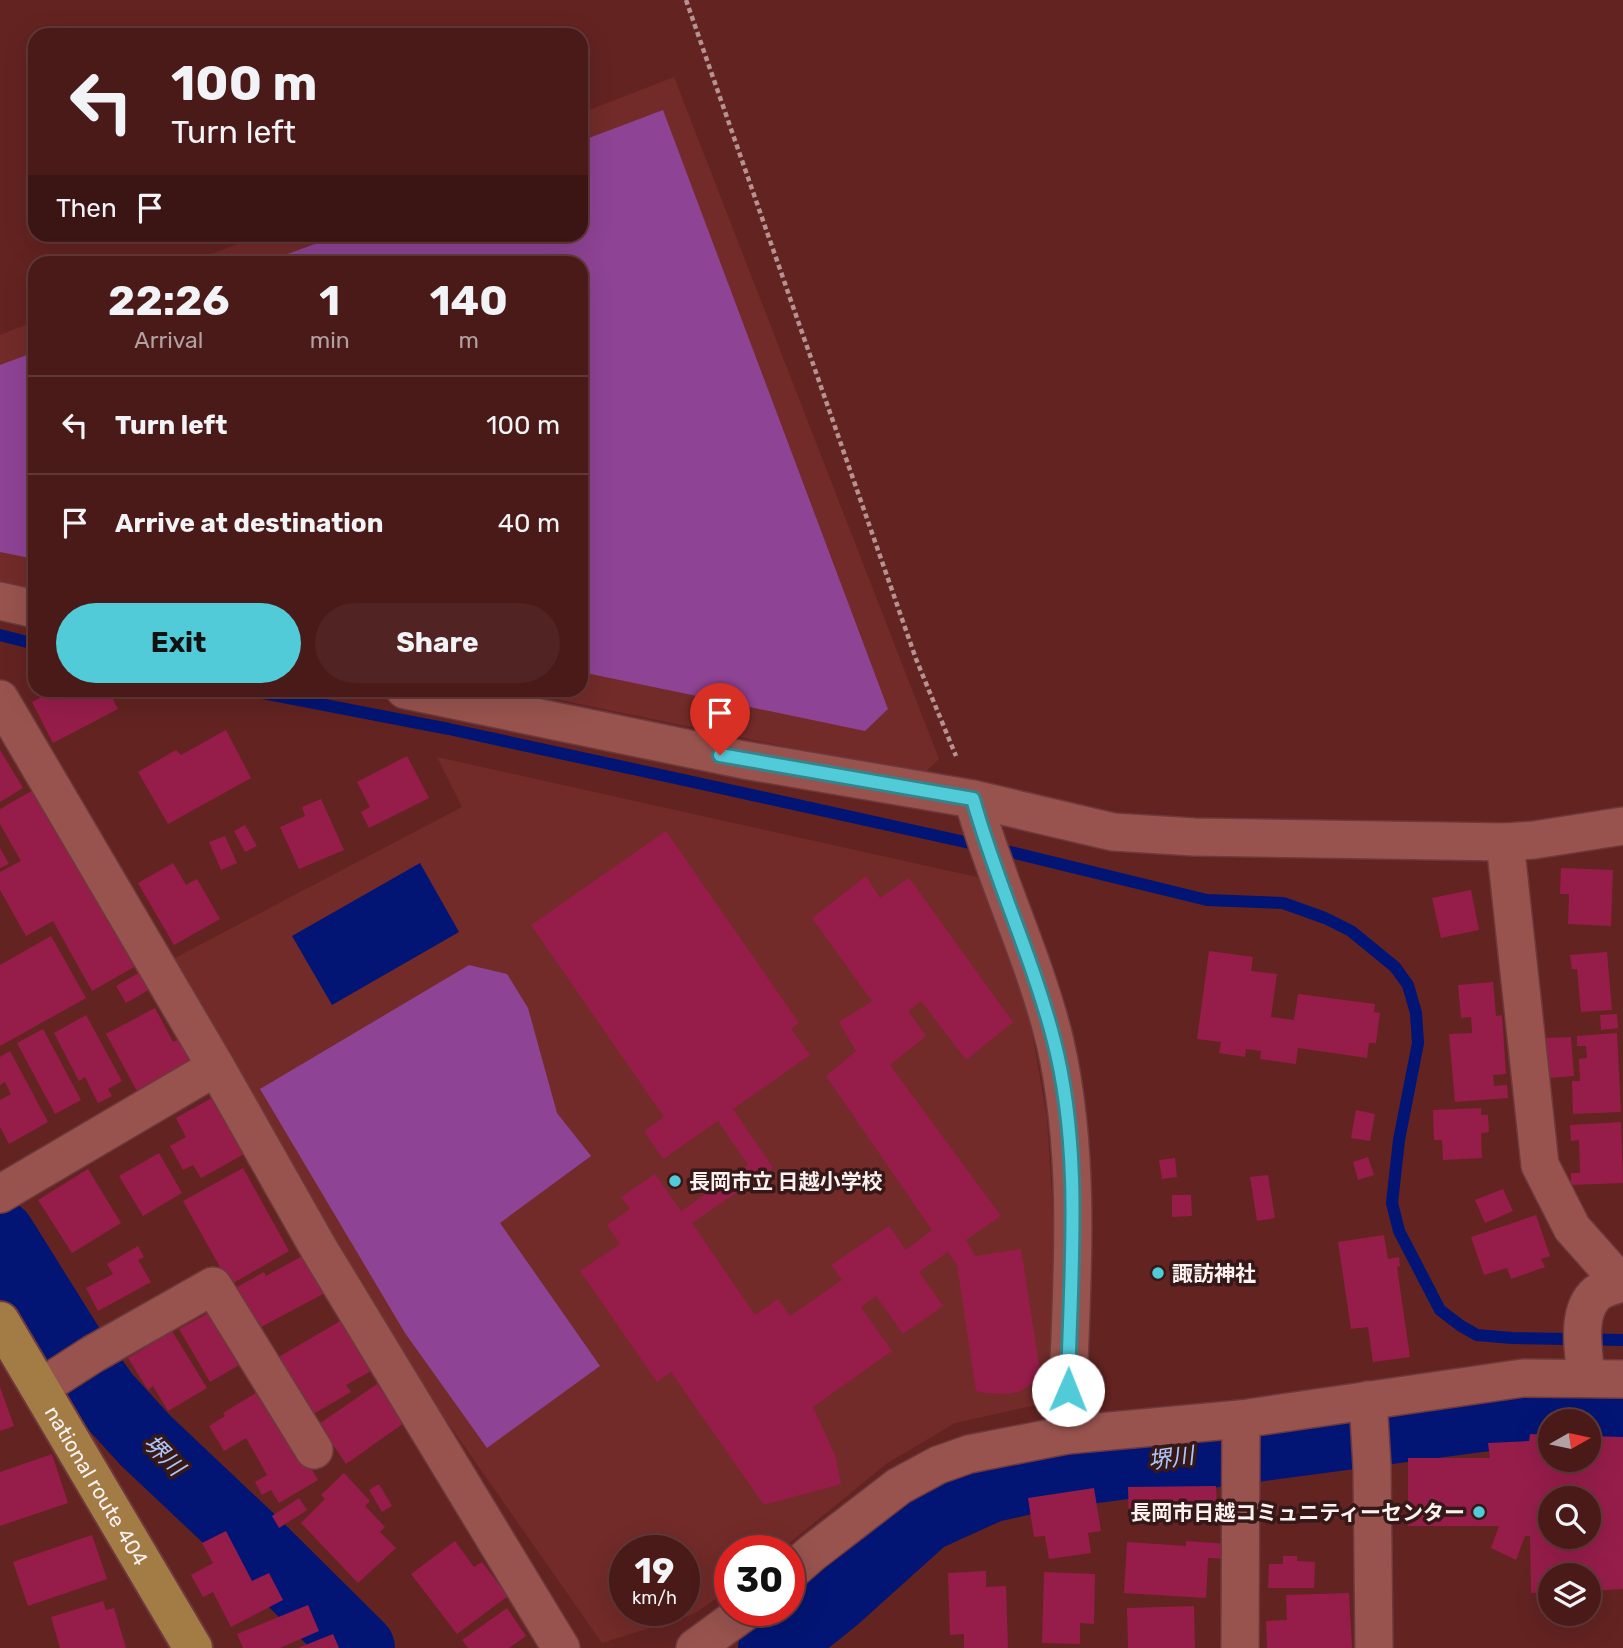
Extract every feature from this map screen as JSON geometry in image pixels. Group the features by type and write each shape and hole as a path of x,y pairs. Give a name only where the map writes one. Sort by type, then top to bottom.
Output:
{"highway":[{"name":"national route 404","path":"0,1321 66,1371 193,1648"}],"street":[{"path":"0,601 28,607"},
{"path":"439,697 744,760 973,799 1113,832 1194,837 1505,842 1534,840 1623,825"},
{"path":"0,699 216,1067 319,1249 561,1648"},
{"path":"973,799 1054,1042 1067,1117 1072,1216 1066,1435"},
{"path":"1505,842 1540,1165 1572,1228 1622,1283 1598,1293 1587,1308 1583,1328 1586,1377"},
{"path":"0,1194 216,1067"},
{"path":"66,1371 213,1286 314,1450"},
{"path":"805,1559 899,1486 938,1465 969,1454 1066,1435 1241,1419 1523,1378 1623,1379"},
{"path":"1368,1401 1372,1466 1374,1648"},
{"path":"1240,1648 1241,1419"},
{"path":"695,1648 725,1626"}],"path":[{"path":"686,0 916,659 973,799"}],"shaded area":[{"path":"674,77 939,759 922,775 546,697 588,697 588,256 205,256 243,242 588,242 588,110"},
{"path":"663,110 888,709 865,731 588,673 588,256 282,256 320,242 588,242 588,138"},
{"path":"28,324 28,589 0,583 0,335"},
{"path":"28,355 28,558 0,552 0,365"},
{"name":"長岡市立 日越小学校","path":"437,757 981,878 1028,1009 1047,1118 1055,1244 1054,1401 955,1423 886,1464 799,1535 714,1535 714,1600 700,1610 700,1535 609,1535 609,1626 656,1626 602,1643 392,1343 171,960 462,807"},
{"path":"420,863 459,932 332,1005 292,936"},
{"path":"469,965 507,974 528,1008 557,1113 591,1156 500,1223 600,1366 487,1448 405,1333 260,1089"}],"building":[{"path":"42,697 112,697 118,709 53,743 32,702"},
{"path":"226,730 251,778 168,824 138,772 176,750 181,755"},
{"path":"0,750 23,788 0,802"},
{"path":"407,756 429,798 369,828 361,812 370,807 357,782"},
{"path":"42,785 141,963 92,991 53,921 26,936 0,890 0,872 21,861 0,824 0,809"},
{"path":"321,799 344,850 299,869 280,827 305,816 302,807"},
{"path":"245,825 257,846 245,852 234,831"},
{"path":"666,831 799,1023 791,1029 810,1055 733,1109 773,1168 692,1223 755,1315 778,1299 790,1316 842,1280 831,1265 889,1226 906,1250 932,1230 826,1076 856,1051 839,1022 872,1001 812,918 866,876 880,898 909,878 1013,1022 966,1060 921,1001 908,1011 926,1036 890,1065 1001,1216 966,1240 975,1256 1021,1249 1041,1377 1021,1391 1008,1394 976,1391 957,1265 948,1252 919,1272 943,1306 903,1334 876,1296 861,1307 892,1351 813,1407 835,1455 841,1484 764,1505 671,1372 657,1382 580,1271 620,1244 607,1225 630,1209 621,1197 655,1174 681,1211 748,1165 718,1121 663,1159 644,1131 664,1117 531,925"},
{"path":"225,836 237,863 221,870 209,842"},
{"path":"0,848 9,864 0,868"},
{"path":"173,863 186,885 197,879 220,919 174,945 138,883"},
{"path":"1561,868 1613,870 1611,926 1568,924 1569,894 1560,894"},
{"path":"1471,890 1479,930 1441,938 1432,898"},
{"path":"51,936 86,998 0,1046 0,965"},
{"path":"1209,951 1253,957 1251,971 1277,974 1271,1017 1294,1020 1298,994 1375,1004 1374,1012 1380,1013 1376,1043 1369,1043 1367,1058 1298,1048 1296,1064 1260,1059 1261,1051 1246,1049 1245,1057 1219,1053 1221,1042 1197,1039"},
{"path":"1607,952 1612,1010 1581,1012 1577,969 1572,969 1570,955"},
{"path":"140,972 150,989 126,1003 116,986"},
{"path":"1493,982 1496,1016 1502,1015 1506,1074 1493,1075 1494,1086 1507,1085 1508,1098 1455,1102 1449,1034 1472,1033 1471,1017 1461,1018 1458,985"},
{"path":"155,1008 173,1042 185,1036 197,1058 137,1091 106,1034"},
{"path":"1617,1014 1618,1028 1601,1030 1600,1015"},
{"path":"86,1015 122,1081 108,1089 112,1096 98,1103 85,1077 79,1081 54,1033"},
{"path":"43,1029 81,1100 55,1114 17,1043"},
{"path":"1617,1033 1621,1112 1573,1114 1572,1081 1580,1081 1579,1059 1587,1058 1586,1046 1577,1046 1577,1036"},
{"path":"1571,1037 1574,1076 1549,1078 1546,1038"},
{"path":"10,1051 48,1122 9,1144 0,1127 0,1100 11,1094 5,1082 0,1085 0,1057"},
{"path":"217,1095 248,1152 201,1178 193,1165 183,1170 170,1146 186,1137 176,1118"},
{"path":"1481,1108 1481,1115 1488,1115 1489,1132 1481,1133 1482,1158 1443,1160 1442,1140 1434,1140 1433,1110"},
{"path":"1356,1110 1375,1114 1370,1141 1351,1138"},
{"path":"1621,1122 1623,1183 1571,1185 1571,1173 1580,1173 1579,1140 1571,1141 1570,1125"},
{"path":"159,1153 182,1193 143,1216 119,1176"},
{"path":"1368,1157 1374,1175 1358,1180 1353,1162"},
{"path":"1175,1158 1177,1177 1162,1179 1159,1160"},
{"path":"243,1168 289,1251 230,1285 183,1201"},
{"path":"88,1169 121,1223 72,1253 38,1200"},
{"path":"1268,1175 1275,1218 1257,1221 1250,1177"},
{"path":"1503,1189 1513,1211 1485,1223 1475,1200"},
{"path":"1172,1195 1191,1195 1192,1216 1172,1217"},
{"path":"1536,1215 1550,1256 1541,1259 1545,1267 1511,1279 1507,1268 1484,1275 1471,1237"},
{"path":"1384,1235 1388,1259 1399,1257 1400,1266 1397,1267 1410,1357 1373,1362 1368,1327 1351,1329 1338,1242"},
{"path":"138,1246 144,1257 138,1260 151,1282 98,1311 86,1288 113,1274 107,1264"},
{"path":"304,1255 325,1293 259,1328 237,1287 264,1272 266,1276"},
{"path":"216,1309 246,1361 210,1382 179,1329"},
{"path":"342,1320 371,1371 346,1385 351,1392 310,1416 277,1358"},
{"path":"172,1331 207,1388 168,1411 153,1386 148,1390 128,1358"},
{"path":"377,1384 404,1423 346,1464 319,1424"},
{"path":"0,1387 14,1426 0,1431"},
{"path":"264,1388 318,1480 279,1503 271,1490 262,1495 255,1482 267,1475 246,1438 224,1451 209,1426 225,1416 223,1413"},
{"name":"長岡市日越コミュニティーセンター","path":"1530,1434 1538,1434 1538,1472 1601,1472 1601,1436 1623,1437 1623,1589 1601,1590 1601,1563 1538,1563 1538,1593 1531,1593 1530,1536 1525,1536 1516,1560 1491,1548 1499,1526 1408,1526 1408,1458 1490,1458 1488,1443 1529,1441"},
{"path":"52,1454 68,1503 0,1526 0,1472"},
{"path":"344,1473 370,1501 365,1506 385,1527 380,1532 396,1548 358,1583 301,1523 325,1499 321,1495"},
{"path":"379,1484 392,1506 382,1512 369,1490"},
{"path":"1216,1486 1217,1506 1196,1506 1196,1522 1129,1523 1128,1487"},
{"path":"1094,1488 1101,1531 1088,1533 1091,1553 1049,1559 1045,1536 1034,1537 1028,1498"},
{"path":"299,1498 307,1510 279,1528 272,1516"},
{"path":"226,1531 252,1581 269,1573 283,1600 231,1627 213,1592 203,1597 191,1575 213,1563 202,1543"},
{"path":"92,1535 107,1579 28,1606 13,1562"},
{"path":"455,1541 474,1567 482,1562 508,1596 457,1634 411,1574"},
{"path":"1186,1541 1228,1544 1227,1559 1208,1558 1206,1598 1124,1593 1127,1542 1186,1546"},
{"path":"1283,1556 1297,1556 1297,1561 1315,1562 1314,1588 1268,1588 1269,1564 1283,1564"},
{"path":"986,1571 986,1587 1006,1586 1008,1648 964,1648 964,1634 950,1635 948,1573"},
{"path":"1044,1572 1095,1574 1094,1624 1080,1623 1080,1644 1042,1643"},
{"path":"1349,1593 1352,1648 1267,1648 1266,1621 1287,1620 1286,1595"},
{"path":"103,1601 106,1610 114,1608 126,1648 60,1648 51,1617"},
{"path":"308,1605 319,1631 280,1648 243,1648 237,1634"},
{"path":"1194,1606 1195,1648 1128,1648 1127,1608"},
{"path":"507,1608 526,1636 509,1648 468,1648 462,1640"},
{"path":"333,1634 339,1648 298,1648"}],"waterway":[{"path":"0,635 28,642"},
{"path":"283,697 449,729 693,782 1015,853 1207,900 1283,903 1325,918 1351,931 1395,967 1408,985 1416,1013 1418,1043 1399,1140 1392,1203 1399,1231 1440,1310 1477,1335 1623,1340"},
{"name":"堺川","path":"0,1235 70,1347 105,1396 145,1440 360,1648"},
{"name":"堺川","path":"773,1648 835,1598 925,1517 989,1488 1050,1474 1564,1406 1623,1410"}],"place":[{"name":"長岡市立 日越小学校","path":"675,1181"},
{"name":"諏訪神社","path":"1158,1273"},
{"name":"長岡市日越コミュニティーセンター","path":"1479,1512"}],"route":[{"path":"720,755 973,799 1054,1042 1067,1117 1072,1216 1068,1390"}]}
